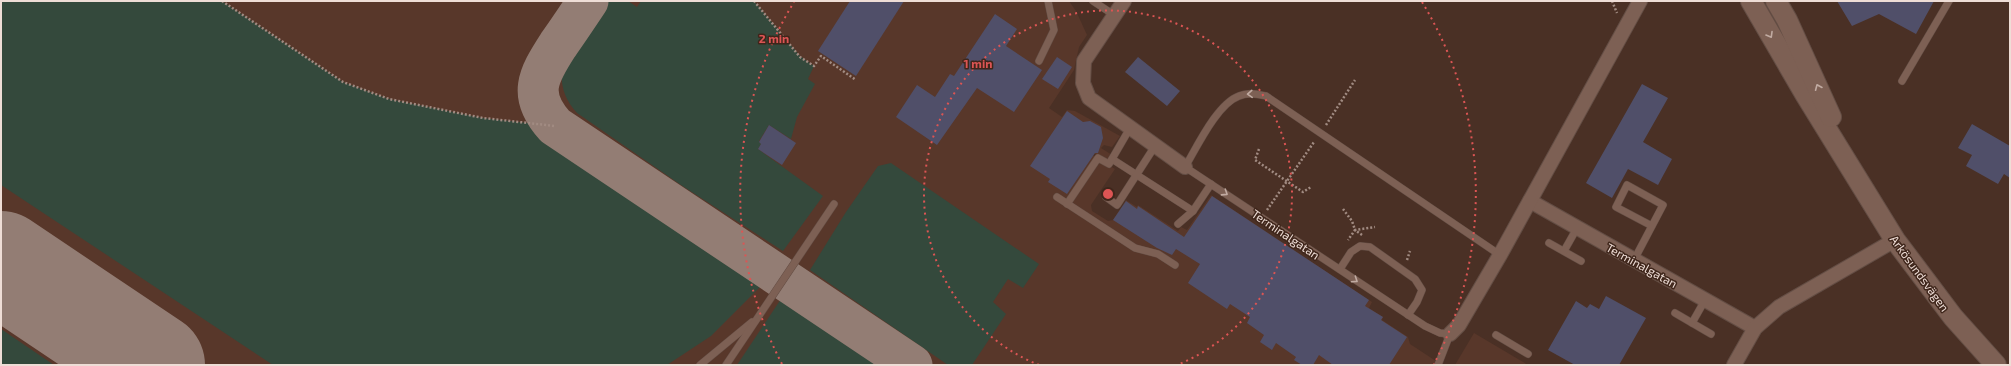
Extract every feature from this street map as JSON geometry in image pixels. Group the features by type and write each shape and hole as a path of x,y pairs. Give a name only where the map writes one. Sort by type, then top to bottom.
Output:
{"main road":[{"name":"Arkösundsvägen","path":"1750,1 1805,94 1895,240 1953,317 1996,365"},
{"name":"Arkösundsvägen","path":"1776,1 1814,78 1855,174"}],"street":[{"name":"Terminalgatan","path":"1124,1 1084,61 1083,83 1089,98 1185,167"},
{"path":"1450,334 1459,325 1500,255 1640,1"},
{"name":"Terminalgatan","path":"1530,201 1755,328"},
{"path":"1734,365 1755,328 1779,307 1895,240"}],"lane":[{"path":"1039,61 1054,30 1048,1"},
{"path":"1094,1 1114,15"},
{"path":"1902,81 1949,1"},
{"path":"1185,167 1228,102 1238,96 1253,93 1266,96 1500,255"},
{"path":"1067,204 1099,157 1109,164 1130,128"},
{"path":"1106,197 1117,205 1155,146"},
{"path":"1112,159 1192,211"},
{"name":"Terminalgatan","path":"1185,167 1408,315 1440,333 1450,334"},
{"path":"1178,224 1192,211 1211,184"},
{"path":"1634,260 1652,226 1663,205 1627,185 1616,208 1652,226"},
{"path":"1057,197 1135,248 1158,254 1175,265"},
{"path":"726,365 834,204"},
{"path":"1564,251 1577,228"},
{"path":"1549,243 1581,261"},
{"path":"1340,269 1351,252 1355,249 1360,246 1370,247 1415,278 1422,290 1418,302 1408,315"},
{"path":"1692,323 1705,300"},
{"path":"1675,313 1711,334"},
{"path":"700,365 759,316"},
{"path":"1438,365 1450,334"},
{"path":"1496,335 1528,354"}],"path":[{"path":"222,1 343,82 389,99 483,118 555,126"},
{"path":"754,1 800,56 814,66 821,56 856,80"},
{"path":"1262,218 1288,182 1355,80"},
{"path":"1259,149 1255,160 1303,192 1311,187"},
{"path":"1343,209 1352,220 1355,230 1347,241"}],"shaded area":[{"path":"1,1 1069,1 1076,11 1087,35 1079,47 1074,70 1049,108 1062,117 1067,110 1075,111 1120,136 1112,147 1104,145 1101,148 1112,155 1107,162 1092,152 1091,154 1115,169 1091,205 1092,211 1108,221 1113,220 1126,200 1137,207 1138,205 1178,231 1181,227 1187,230 1211,195 1372,302 1369,308 1383,317 1382,320 1408,337 1410,344 1442,365 1,365"},
{"path":"1474,333 1528,365 1455,365"}],"green space":[{"path":"1,1 222,1 343,82 389,99 483,118 555,126 549,136 763,284 711,336 667,365 273,365 1,185"},
{"path":"600,1 628,1 637,7 641,1 754,1 800,56 814,66 808,79 815,84 797,117 791,139 769,125 759,141 761,144 758,149 823,196 783,251 681,185 577,113 567,98 562,84 562,69 566,55 573,41"},
{"path":"891,163 1039,264 1023,288 1008,279 993,302 1006,314 972,365 948,365 810,270 846,212 878,166"},
{"path":"783,296 884,365 737,365"},
{"path":"1,329 54,365 1,365"}],"building":[{"path":"850,1 904,1 856,76 818,51"},
{"path":"1837,1 1934,1 1916,34 1879,14 1852,26"},
{"path":"995,14 1017,29 1006,46 1042,70 1014,112 977,88 937,145 896,117 917,85 935,97 950,74 954,76"},
{"path":"1057,57 1072,67 1058,89 1042,79"},
{"path":"1138,57 1180,91 1167,106 1125,72"},
{"path":"1642,84 1668,98 1643,142 1672,159 1658,185 1628,169 1612,198 1586,183"},
{"path":"1067,111 1083,122 1090,121 1101,127 1103,138 1098,153 1095,153 1067,194 1048,182 1050,179 1030,166"},
{"path":"1972,124 2010,146 2010,178 2004,174 1998,184 1966,166 1972,155 1958,148"},
{"path":"769,125 796,143 782,165 758,149 761,144 759,142"},
{"path":"1212,196 1369,300 1365,306 1383,317 1381,320 1407,337 1389,365 1333,365 1319,355 1313,365 1302,365 1294,360 1296,357 1276,343 1272,350 1260,342 1264,335 1247,323 1250,317 1230,304 1227,309 1188,283 1200,264 1176,249 1172,255 1157,248 1113,220 1126,201 1137,209 1138,206 1184,237"},
{"path":"1606,296 1646,318 1619,365 1575,365 1548,350 1576,301 1587,308 1590,304 1599,309"}],"taxiway":[{"path":"588,1 545,66 538,86 538,95 541,105 546,115 555,126 912,365"}],"runway":[{"path":"1,263 153,365"}]}
